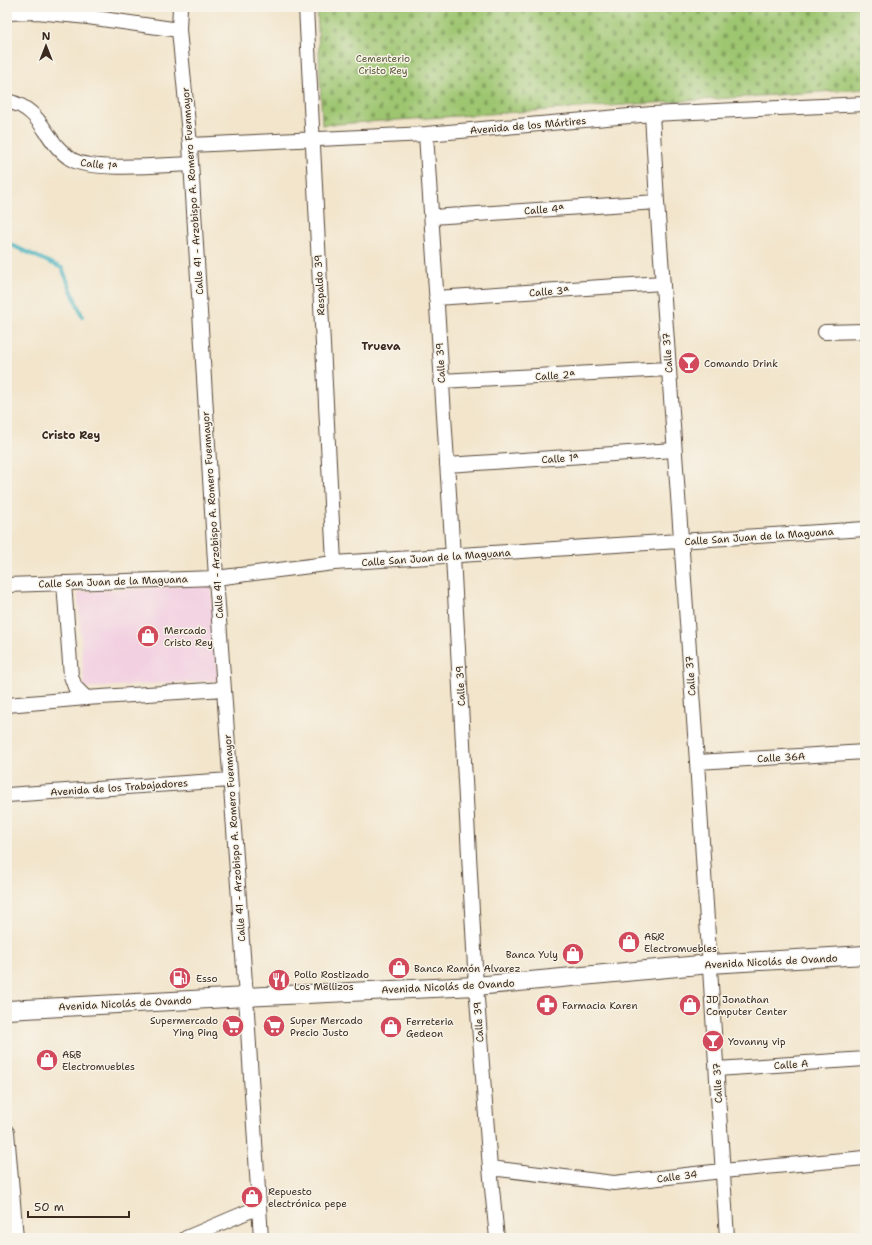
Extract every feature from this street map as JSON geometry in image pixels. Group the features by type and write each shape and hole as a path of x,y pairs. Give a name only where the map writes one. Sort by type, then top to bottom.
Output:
{"street":[{"name":"Calle 41 - Arzobispo A. Romero Fuenmayor","path":"180,7 178,30 190,145 216,578 246,996 261,1238"},
{"name":"Respaldo 39","path":"306,7 334,563"},
{"path":"7,14 32,9 178,30"},
{"name":"Calle 1ª","path":"7,101 26,108 37,118 64,154 72,160 84,164 119,167 191,164"},
{"name":"Avenida de los Mártires","path":"190,145 426,134 652,114 865,104"},
{"name":"Calle 37","path":"652,114 668,370 697,762 727,1238"},
{"name":"Calle 39","path":"426,134 453,556 476,986 497,1238"},
{"name":"Calle 4ª","path":"432,217 657,202"},
{"name":"Calle 3ª","path":"436,298 662,283"},
{"path":"826,332 865,331"},
{"name":"Calle 2ª","path":"441,381 668,370"},
{"name":"Calle 1ª","path":"447,465 674,450"},
{"name":"Calle San Juan de la Maguana","path":"7,585 216,578 334,563 865,529"},
{"path":"64,583 71,676 75,687 86,698"},
{"path":"7,705 86,698 224,690"},
{"name":"Calle 36A","path":"697,762 865,752"},
{"name":"Avenida de los Trabajadores","path":"7,795 230,780"},
{"name":"Avenida Nicolás de Ovando","path":"7,1010 246,996 476,986 710,964 865,955"},
{"name":"Calle A","path":"716,1069 865,1059"},
{"path":"7,1132 16,1238"},
{"name":"Calle 34","path":"490,1168 614,1183 722,1170 865,1158"},
{"path":"186,1238 259,1207"}],"shaded area":[{"name":"Mercado Cristo Rey","path":"212,584 218,680 84,688 78,592"}],"green space":[{"name":"Cementerio Cristo Rey","path":"317,7 865,7 865,89 322,125"}],"waterway":[{"path":"7,243 62,268 82,316"}],"place":[{"name":"Comando Drink","path":"689,363"},
{"name":"Mercado Cristo Rey","path":"148,636"},
{"name":"A&R Electromuebles","path":"629,942"},
{"name":"Banca Yuly","path":"573,954"},
{"name":"Banca Ramón Alvarez","path":"399,968"},
{"name":"Esso","path":"180,978"},
{"name":"Pollo Rostizado Los Mellizos","path":"279,980"},
{"name":"Farmacia Karen","path":"547,1005"},
{"name":"JD Jonathan Computer Center","path":"690,1005"},
{"name":"Supermercado Ying Ping","path":"233,1026"},
{"name":"Super Mercado Precio Justo","path":"274,1026"},
{"name":"Ferreteria Gedeon","path":"391,1027"},
{"name":"Yovanny vip","path":"713,1041"},
{"name":"A&B Electromuebles","path":"47,1060"},
{"name":"Repuesto electrónica pepe","path":"252,1197"}],"district":[{"name":"Trueva","path":"381,346"},
{"name":"Cristo Rey","path":"71,435"}]}
